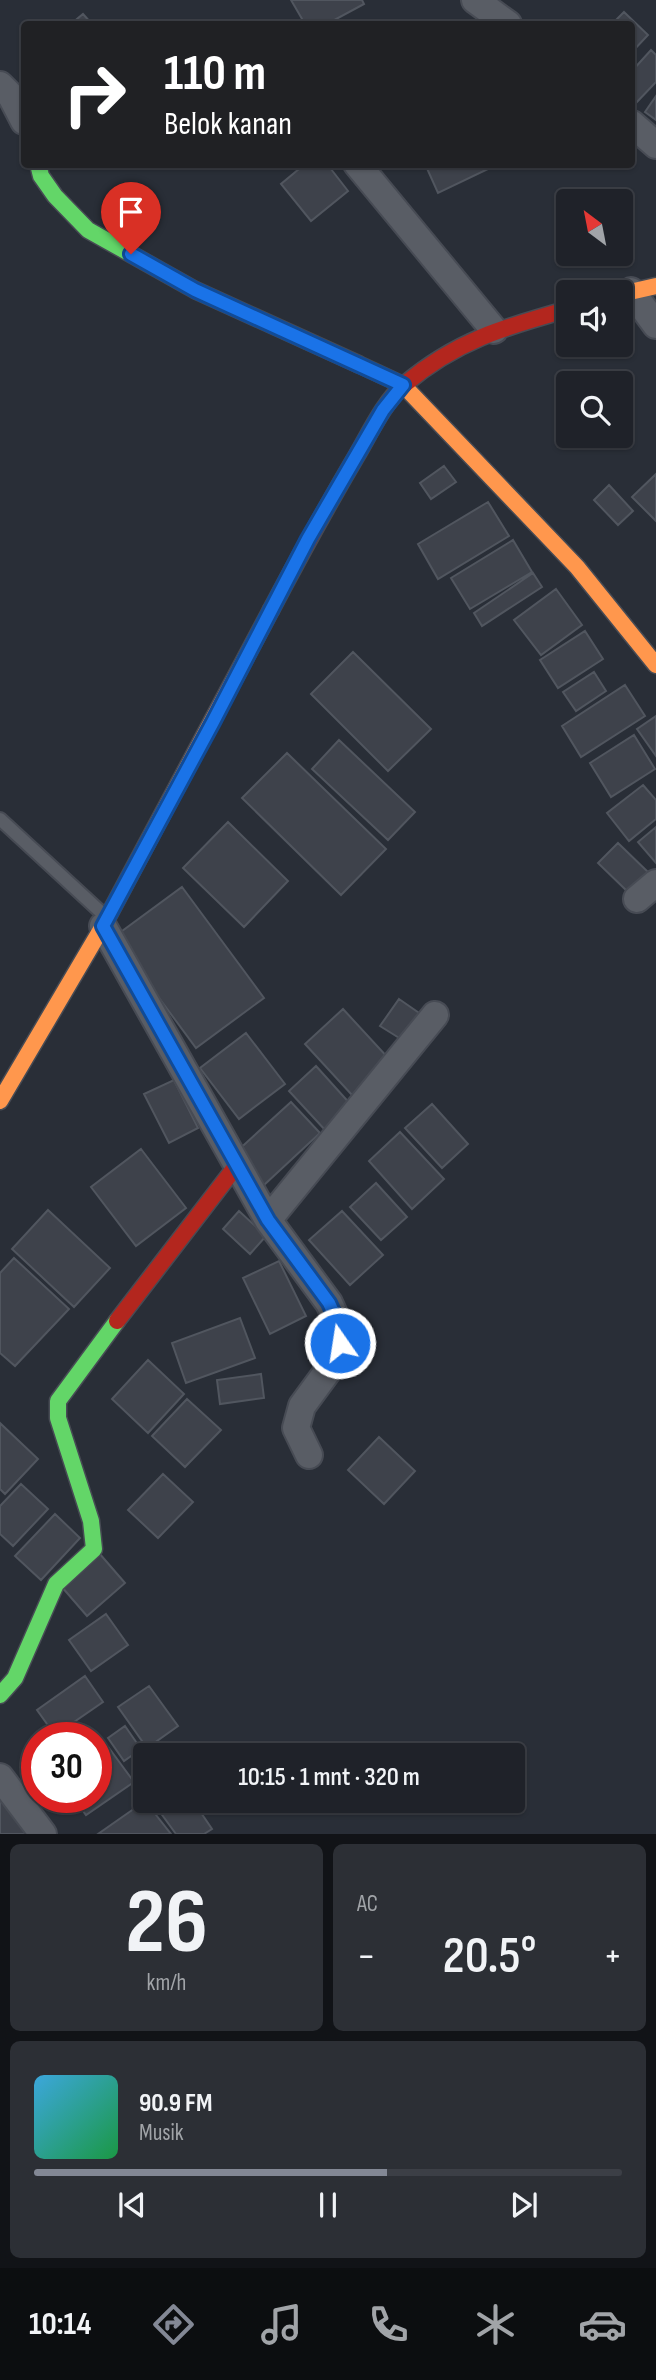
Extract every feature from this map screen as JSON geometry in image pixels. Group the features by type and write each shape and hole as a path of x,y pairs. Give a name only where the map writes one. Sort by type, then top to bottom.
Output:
{"street":[{"path":"475,0 504,21"},
{"path":"0,85 11,96 21,115"},
{"path":"635,127 656,145"},
{"path":"39,168 41,176 55,196 88,230 195,290 403,385 577,567 656,665"},
{"path":"360,168 494,330"},
{"path":"636,290 656,325"},
{"path":"0,1101 105,922 308,539 383,410 403,385 452,350 494,330 556,313"},
{"path":"105,922 268,1220 329,1303 339,1325 338,1357 302,1406 296,1428 309,1455"},
{"path":"268,1220 435,1015"},
{"path":"0,1695 15,1678 56,1584 94,1549 91,1521 58,1418 58,1401 237,1165"},
{"path":"0,1777 43,1834"}],"lane":[{"path":"0,818 105,922"}],"building":[{"path":"291,0 362,0 364,4 333,21 303,21"},
{"path":"624,12 633,21 615,21"},
{"path":"83,14 89,21 75,21"},
{"path":"635,23 648,35 635,49"},
{"path":"651,50 656,55 656,82 635,104 635,68"},
{"path":"656,96 656,120 645,112"},
{"path":"300,168 330,168 348,191 311,221 281,184"},
{"path":"427,168 488,168 488,169 438,193"},
{"path":"444,466 456,482 431,499 420,483"},
{"path":"656,474 656,521 632,497"},
{"path":"609,485 633,511 618,525 594,500"},
{"path":"488,502 509,536 438,579 418,544"},
{"path":"513,540 532,572 470,609 451,578"},
{"path":"533,573 542,587 482,626 474,613"},
{"path":"556,589 582,625 541,655 514,620"},
{"path":"585,631 603,659 558,688 540,660"},
{"path":"353,652 431,729 388,771 311,694"},
{"path":"594,672 606,691 576,711 563,692"},
{"path":"625,685 645,716 581,757 562,726"},
{"path":"656,716 656,756 637,729"},
{"path":"634,735 655,769 611,797 590,763"},
{"path":"339,740 415,812 388,840 312,769"},
{"path":"287,753 386,849 341,895 242,798"},
{"path":"643,785 656,800 656,819 629,841 607,813"},
{"path":"228,822 288,881 244,927 183,868"},
{"path":"656,827 656,863 638,842"},
{"path":"618,843 649,873 629,893 598,863"},
{"path":"182,887 264,998 196,1048 114,937"},
{"path":"399,999 422,1015 404,1041 380,1026"},
{"path":"343,1009 390,1060 352,1095 305,1044"},
{"path":"246,1033 285,1084 239,1119 200,1068"},
{"path":"316,1066 353,1107 326,1131 289,1091"},
{"path":"174,1080 198,1128 169,1143 144,1094"},
{"path":"291,1102 320,1133 264,1185 235,1153"},
{"path":"432,1104 468,1144 442,1168 405,1128"},
{"path":"400,1132 444,1179 412,1209 369,1161"},
{"path":"141,1149 186,1208 136,1246 91,1187"},
{"path":"376,1183 407,1217 381,1240 350,1207"},
{"path":"48,1210 110,1268 74,1307 12,1249"},
{"path":"239,1211 266,1236 250,1254 223,1229"},
{"path":"342,1211 383,1255 350,1285 309,1240"},
{"path":"14,1258 69,1309 15,1366 0,1353 0,1273"},
{"path":"279,1261 306,1316 270,1334 243,1278"},
{"path":"240,1318 255,1358 186,1383 172,1343"},
{"path":"148,1360 184,1394 148,1433 112,1399"},
{"path":"261,1374 264,1398 220,1404 217,1380"},
{"path":"187,1399 221,1430 185,1467 152,1436"},
{"path":"0,1423 38,1459 5,1494 0,1489"},
{"path":"379,1437 415,1471 384,1504 348,1470"},
{"path":"163,1474 193,1502 158,1538 128,1510"},
{"path":"21,1484 48,1509 13,1546 0,1534 0,1506"},
{"path":"55,1514 80,1538 41,1580 15,1556"},
{"path":"99,1553 125,1583 87,1616 61,1586"},
{"path":"106,1614 128,1645 91,1671 69,1640"},
{"path":"85,1676 103,1702 74,1722 46,1722 37,1710"},
{"path":"149,1686 178,1726 154,1743 143,1743 118,1707"},
{"path":"125,1726 137,1743 133,1743 133,1755 124,1761 112,1744 112,1735"},
{"path":"112,1752 133,1781 112,1797"},
{"path":"2,1800 27,1834 0,1834"},
{"path":"133,1809 133,1813 154,1813 171,1834 98,1834"},
{"path":"161,1813 201,1813 212,1829 204,1834 176,1834"}],"traffic: fast":[{"path":"39,168 41,176 55,196 88,230 195,290 358,364"},
{"path":"0,1695 15,1678 56,1584 94,1549 91,1521 58,1418 58,1401 117,1321"}],"traffic: slow":[{"path":"633,291 656,286"},
{"path":"358,364 403,385 577,567 656,665"},
{"path":"0,1101 103,926 271,610"}],"traffic: jam":[{"path":"271,610 373,427 397,391 424,369 463,346 503,329 556,313"},
{"path":"117,1321 237,1165"}],"route":[{"path":"131,254 195,290 403,385 383,410 308,539 103,926 268,1220 329,1303 339,1325 340,1343"}]}
